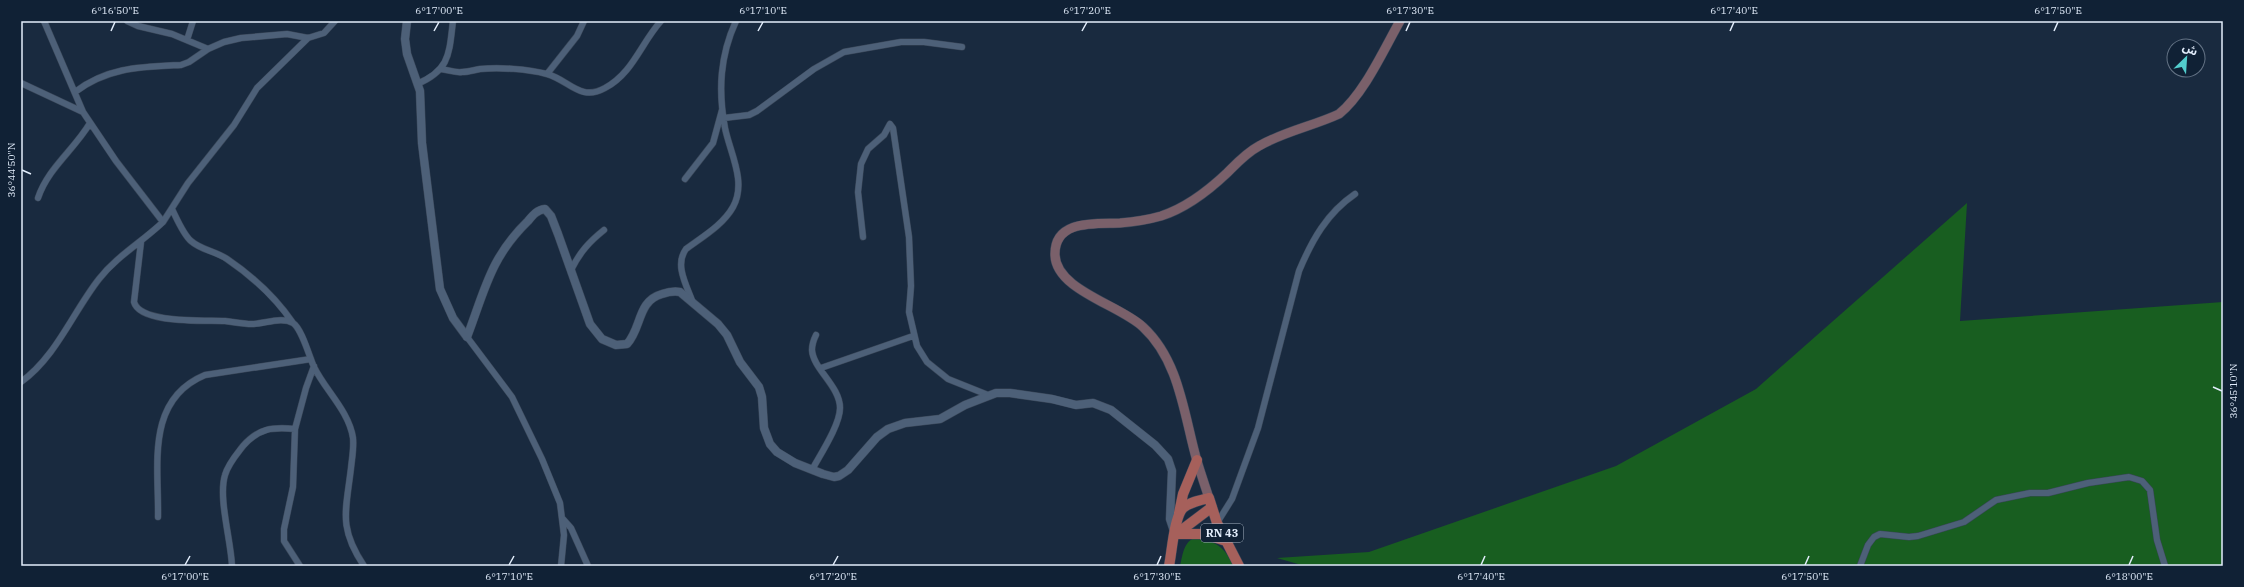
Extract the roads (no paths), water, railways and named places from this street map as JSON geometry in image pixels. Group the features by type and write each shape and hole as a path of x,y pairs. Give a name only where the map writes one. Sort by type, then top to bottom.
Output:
{"main road":[{"path":"1211,503 1197,460 1179,391 1160,347 1144,327 1125,313 1085,292 1065,277 1056,262 1056,247 1058,240 1069,229 1086,223 1133,222 1174,211 1198,198 1247,154 1260,145 1339,114 1348,107 1362,89 1400,21"},
{"path":"1169,566 1177,534 1178,517 1183,494 1197,460"},
{"path":"1177,534 1211,503"},
{"path":"1178,517 1180,511 1187,505 1211,503"},
{"name":"RN 43","path":"1211,503 1217,523 1239,566"},
{"path":"1177,534 1204,534 1226,540"}],"street":[{"path":"44,21 83,112 163,222"},
{"path":"127,21 187,40 208,49"},
{"path":"187,40 193,21"},
{"path":"21,382 43,363 99,279 123,254 141,242 163,222 198,168 234,125 257,88 308,38 324,33 335,21"},
{"path":"408,21 405,39 407,54 417,84 421,104 422,143 440,289 453,318 512,397 542,460 560,503 563,519 564,535 561,566"},
{"path":"417,84 433,77 441,69 448,52 453,21"},
{"path":"547,74 577,36 584,21"},
{"path":"441,69 461,73 480,69 505,69 547,74 587,94 606,88 623,74 640,54 649,36 661,21"},
{"path":"695,306 682,271 681,255 686,249 724,219 734,206 738,190 738,176 724,118 722,59 736,21"},
{"path":"75,92 96,78 114,71 181,65 189,62 208,49 241,38 287,34 308,38"},
{"path":"724,118 749,115 757,111 824,62 856,49 912,42 962,47"},
{"path":"21,83 83,112"},
{"path":"685,179 713,143 723,104"},
{"path":"38,198 47,176 78,143 90,123"},
{"path":"863,237 858,192 861,164 868,149 884,135 890,124 893,128 909,230 911,271 908,304 913,336 921,355 939,371 956,383 988,396"},
{"path":"1217,523 1232,499 1258,428 1298,271 1328,216 1355,194"},
{"path":"172,209 190,240 200,248 217,253 236,266 267,293 300,331 314,366 344,414 352,433 353,455 345,525 351,544 364,566"},
{"path":"467,337 496,260 517,232 539,210 545,209 549,212 572,270 590,324 602,339 622,346 630,340 643,308 651,298 675,291 684,295 723,330 740,362 759,387 762,397 764,428 770,444 784,457 828,476 838,476 848,470 877,437 888,429 906,423 940,419 988,396 1004,392 1052,399 1076,405 1093,403 1110,410 1159,449 1171,464 1170,518 1177,534"},
{"path":"572,270 578,255 587,244 604,230"},
{"path":"141,242 134,302 136,307 141,312 171,319 252,324 286,321 293,323"},
{"path":"812,470 836,422 840,409 831,382 821,368 812,350 816,335"},
{"path":"821,368 913,336"},
{"path":"158,517 158,435 164,418 181,390 192,381 205,375 311,359"},
{"path":"300,566 284,541 284,529 293,487 295,429 306,388 314,366"},
{"path":"232,566 223,486 227,470 240,450 253,437 270,428 295,429"},
{"path":"1860,566 1868,545 1874,537 1880,534 1909,537 1918,536 1964,522 1996,500 2030,493 2048,493 2088,483 2129,477 2142,481 2150,490 2157,540 2165,566"},
{"path":"563,519 571,528 588,566"}]}
